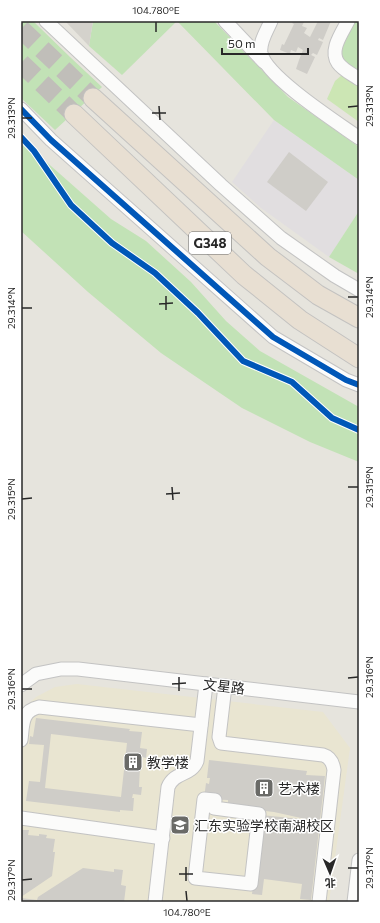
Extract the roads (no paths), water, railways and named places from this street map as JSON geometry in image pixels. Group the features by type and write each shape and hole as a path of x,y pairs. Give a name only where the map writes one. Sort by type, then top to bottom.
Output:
{"highway":[{"name":"G348","path":"93,98 268,257 318,295 359,318"},
{"name":"G348","path":"74,114 244,275 300,320 359,358"}],"street":[{"path":"42,21 56,31"},
{"path":"46,21 215,180 281,238 335,276 359,290"},
{"path":"225,21 291,89 359,138"},
{"path":"348,21 336,46 335,56 340,65 359,79"},
{"path":"235,31 244,35 253,36 261,34 269,25"},
{"path":"267,64 263,58 261,49 262,42 269,25"},
{"path":"21,109 52,140 273,337 346,380 359,385"},
{"name":"文星路","path":"21,685 36,674 61,669 78,669 359,702"},
{"path":"155,902 168,787 173,779 188,772 195,766 206,684"},
{"path":"225,686 219,738 221,743 323,755 330,759 333,764 334,770 319,902"},
{"path":"21,740 26,714 31,709 39,707 201,725"},
{"path":"204,799 215,800 214,808 259,814 251,884 195,878 204,799"},
{"path":"21,818 163,838"},
{"path":"354,902 359,860"}],"tunnel":[{"path":"21,29 93,98"},
{"path":"21,63 74,114"}],"place":[{"name":"教学楼","path":"133,762"},
{"name":"艺术楼","path":"264,788"},
{"name":"汇东实验学校南湖校区","path":"180,825"}]}
